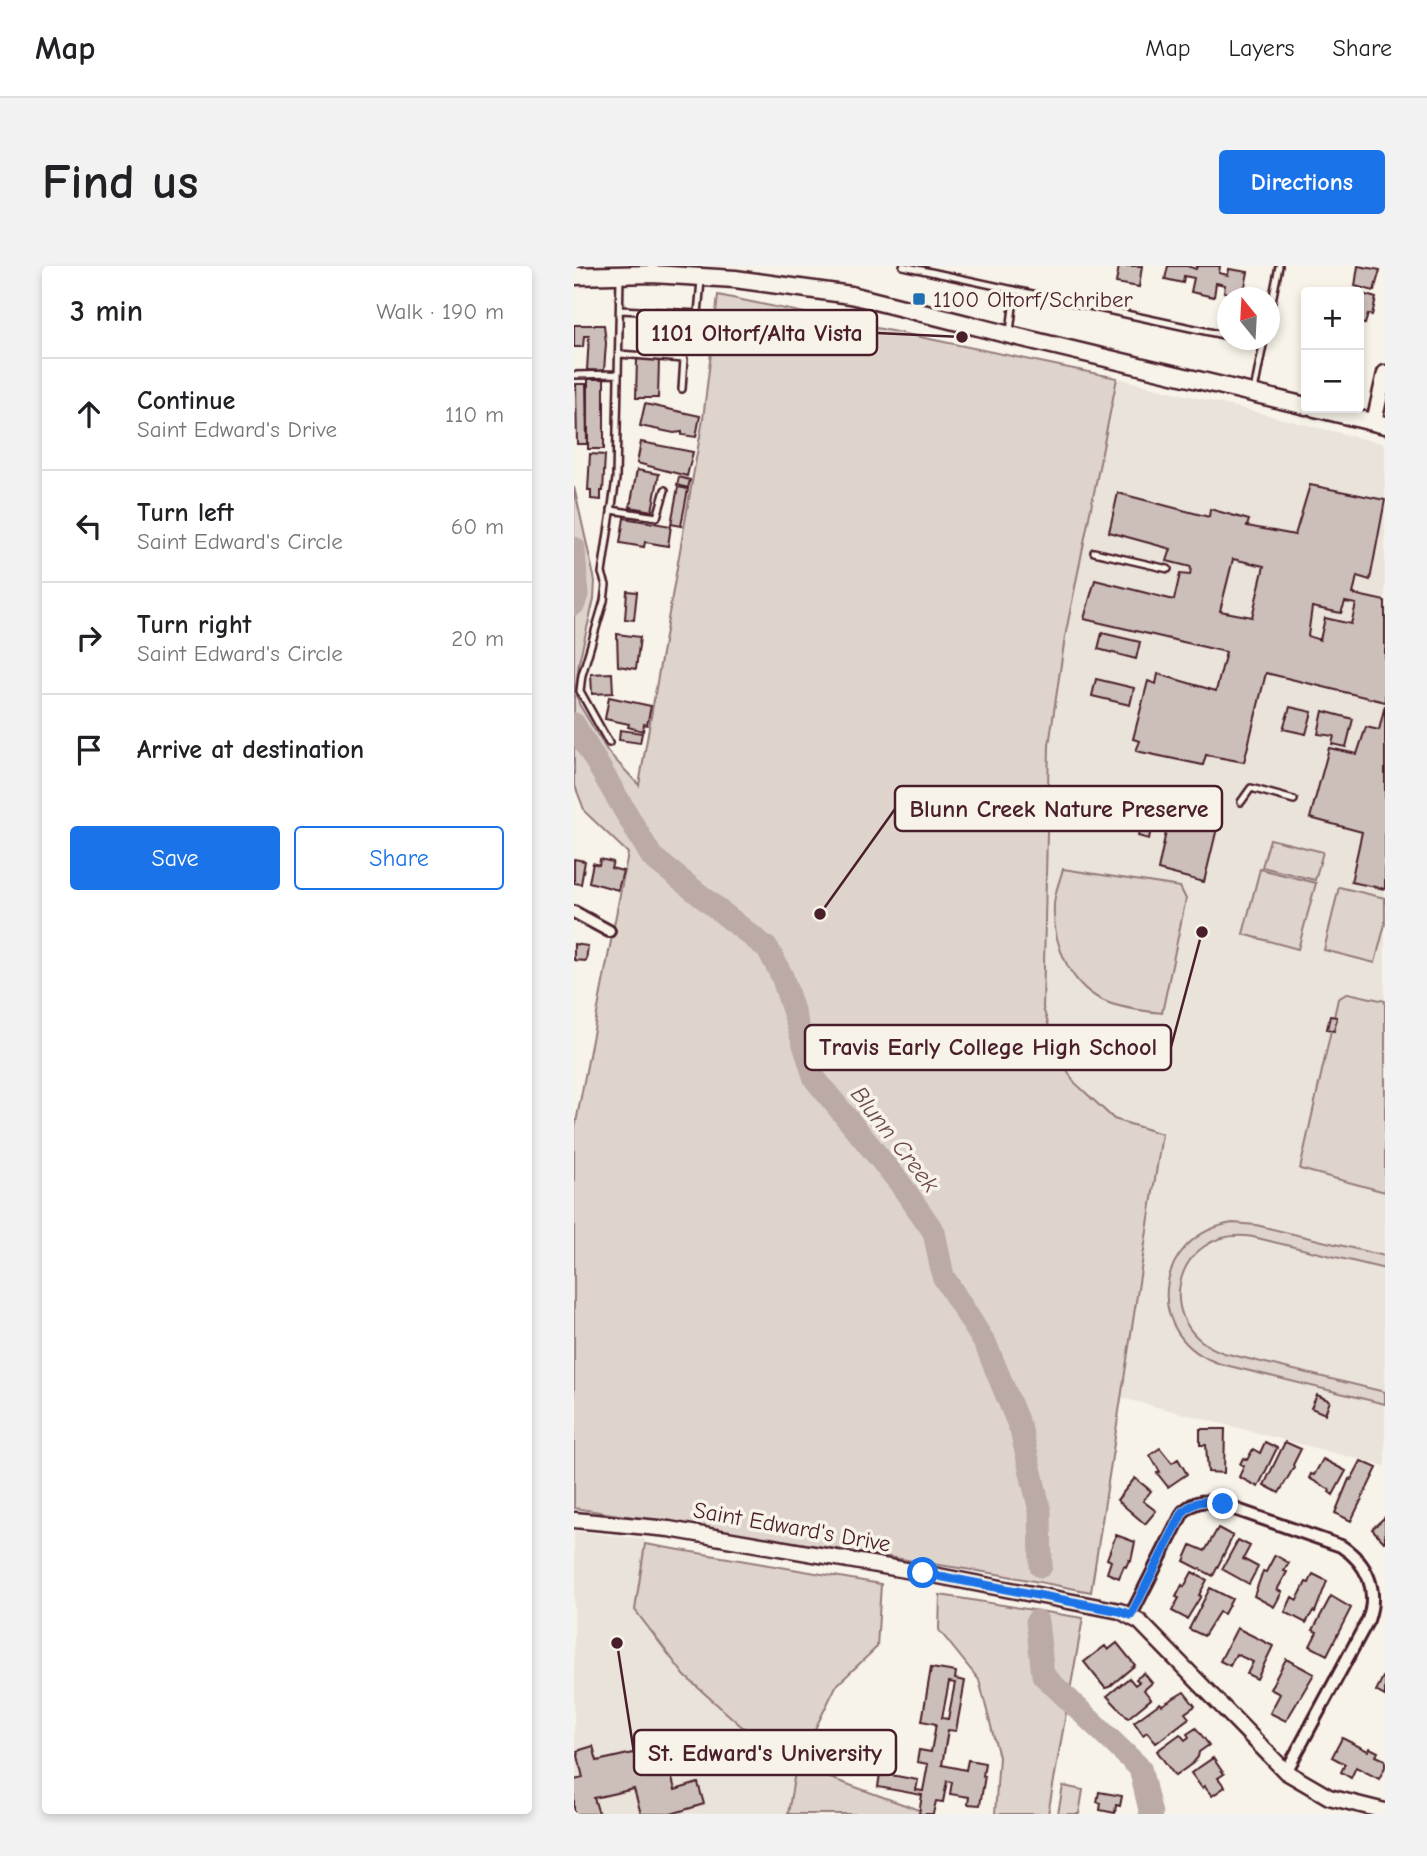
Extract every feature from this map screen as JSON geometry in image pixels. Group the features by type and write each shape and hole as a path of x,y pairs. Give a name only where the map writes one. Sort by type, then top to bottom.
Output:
{"main road":[{"path":"574,276 652,270 851,295 1301,404"},
{"path":"1335,413 1379,424"}],"street":[{"path":"1379,424 1385,373"},
{"path":"574,912 608,931"},
{"path":"1286,1772 1368,1620 1373,1607 1368,1575 1361,1562 1341,1546 1223,1504 1199,1501 1183,1512 1131,1615 1286,1772 1329,1797 1385,1811"},
{"name":"Saint Edward's Drive","path":"574,1520 669,1529 730,1539 1045,1595 1131,1615"}],"lane":[{"path":"903,266 1217,335"},
{"path":"1274,287 1279,266"},
{"path":"609,743 580,691 582,675 604,601 606,585 602,573 616,479 619,274"},
{"path":"620,310 698,314 701,277"},
{"path":"1010,335 1015,290"},
{"path":"1254,392 1262,350"},
{"path":"619,354 684,359 682,388"},
{"path":"574,375 618,374"},
{"path":"611,510 657,517 665,491"},
{"path":"1094,552 1168,569"},
{"path":"1241,802 1251,788 1294,800"}],"shaded area":[{"path":"718,295 1117,378 1065,637 1049,745 1043,1008 1056,1048 1073,1081 1114,1119 1162,1134 1091,1592 997,1574 574,1508 574,1133 628,853 585,812 574,783 574,487 595,581 594,599 579,662 576,688 579,704 608,752 639,785 703,419"},
{"path":"1117,378 1385,444 1385,1466 1122,1398 1158,1160 991,1118 1065,637"},
{"path":"1270,839 1323,852 1315,880 1262,867"},
{"path":"1063,869 1180,887 1186,899 1162,1013 1109,1003 1095,996 1074,976 1060,949 1054,920 1055,896"},
{"path":"1260,869 1316,883 1298,949 1243,934"},
{"path":"1339,887 1385,898 1385,924 1375,963 1324,950"},
{"path":"1348,993 1385,1001 1385,1192 1300,1169 1338,999"},
{"path":"1233,1223 1256,1225 1385,1256 1385,1269 1253,1237 1226,1237 1205,1246 1190,1261 1181,1280 1179,1301 1186,1322 1200,1340 1224,1353 1385,1392 1385,1404 1221,1364 1196,1351 1178,1333 1169,1312 1167,1289 1173,1266 1186,1247 1206,1231"},
{"path":"574,1531 645,1539 635,1610 685,1676 740,1725 796,1766 788,1814 574,1814"},
{"path":"645,1544 881,1584 877,1647 836,1686 797,1766 930,1814 788,1814 796,1766 740,1725 685,1676 635,1610"},
{"path":"940,1595 1083,1618 1048,1814 995,1814 999,1757 979,1680 939,1630"},
{"path":"1063,1786 1083,1790 1079,1814 1058,1814"}],"building":[{"path":"1119,266 1142,266 1139,287 1116,283"},
{"path":"1168,266 1196,269 1197,266 1220,266 1219,273 1228,275 1229,269 1248,272 1245,287 1225,287 1216,283 1214,297 1191,292 1194,278 1184,276 1183,283 1165,279"},
{"path":"1358,266 1380,270 1374,291 1355,286"},
{"path":"1364,294 1376,298 1372,315 1368,314 1365,324"},
{"path":"574,325 604,325 604,371 587,370 589,336 584,336 583,347 574,347"},
{"path":"637,359 659,359 658,398 636,398"},
{"path":"588,379 604,379 604,449 588,449"},
{"path":"576,384 586,384 587,444 577,444"},
{"path":"645,404 700,416 696,437 682,435 682,432 674,433 640,426"},
{"path":"641,442 693,452 687,476 637,463"},
{"path":"590,454 605,455 601,500 591,499 591,490 588,490"},
{"path":"637,470 659,474 652,511 630,507"},
{"path":"679,477 690,480 688,488 677,485"},
{"path":"1310,485 1385,500 1370,580 1357,576 1353,594 1385,601 1385,702 1266,673 1244,762 1206,755 1203,765 1136,751 1140,741 1133,739 1148,681 1156,684 1158,674 1216,691 1226,652 1084,619 1095,580 1174,600 1180,574 1190,575 1191,567 1167,561 1171,549 1109,532 1118,493 1209,517 1210,509 1249,520 1247,526 1295,535","holes":["1233,559 1264,566 1252,617 1220,611","1345,602 1356,604 1351,624 1325,618 1320,640 1308,636 1312,607 1341,613"]},
{"path":"678,487 688,489 681,526 671,524"},
{"path":"624,518 671,526 668,546 645,542 644,547 620,543"},
{"path":"627,591 637,592 634,620 625,619"},
{"path":"1102,633 1140,642 1136,659 1098,649"},
{"path":"617,634 640,637 636,669 618,666"},
{"path":"612,673 613,693 592,694 591,674"},
{"path":"1096,679 1134,688 1130,705 1092,696"},
{"path":"609,697 651,706 643,731 628,727 629,724 605,719"},
{"path":"1385,705 1385,889 1351,882 1362,832 1310,818 1329,748 1357,754 1366,727 1379,730"},
{"path":"1290,707 1312,712 1306,734 1283,729"},
{"path":"1323,711 1353,719 1346,747 1332,744 1334,736 1318,734"},
{"path":"620,730 642,733 640,743 619,740"},
{"path":"1171,808 1219,820 1204,882 1158,870"},
{"path":"1128,824 1151,829 1149,839 1138,836 1139,832 1127,829"},
{"path":"574,859 585,861 581,884 574,883"},
{"path":"600,859 613,862 611,868 623,871 618,890 589,882 593,863 599,865"},
{"path":"574,944 588,946 586,961 574,960"},
{"path":"1330,1016 1337,1017 1334,1031 1327,1029"},
{"path":"1317,1395 1330,1401 1325,1414 1311,1408"},
{"path":"1200,1429 1225,1429 1224,1473 1208,1472 1206,1445 1200,1445"},
{"path":"1265,1442 1277,1448 1258,1487 1239,1477 1244,1466 1240,1464 1243,1458 1247,1460 1253,1449 1260,1453"},
{"path":"1285,1442 1301,1449 1279,1493 1264,1485"},
{"path":"1160,1448 1172,1463 1178,1459 1187,1474 1168,1487 1157,1473 1160,1472 1150,1455"},
{"path":"1323,1459 1346,1471 1333,1495 1330,1490 1309,1478 1311,1474 1314,1475"},
{"path":"1361,1461 1377,1468 1351,1521 1335,1513 1349,1479 1351,1480"},
{"path":"1135,1478 1151,1491 1143,1501 1156,1511 1145,1524 1117,1500"},
{"path":"1385,1517 1385,1541 1384,1542 1372,1529"},
{"path":"1218,1528 1233,1536 1213,1576 1184,1561 1191,1545 1205,1551"},
{"path":"1116,1535 1135,1542 1131,1561 1124,1566 1119,1578 1107,1573 1111,1561 1107,1559"},
{"path":"1238,1540 1250,1546 1243,1559 1258,1567 1249,1584 1222,1569"},
{"path":"1275,1555 1289,1563 1277,1590 1282,1592 1274,1607 1254,1596 1263,1571 1266,1572"},
{"path":"1192,1572 1207,1580 1187,1619 1172,1611 1182,1585 1184,1587"},
{"path":"1313,1574 1327,1581 1315,1612 1313,1611 1306,1623 1285,1612 1292,1597 1297,1600"},
{"path":"1210,1588 1232,1599 1224,1614 1219,1612 1204,1636 1189,1629"},
{"path":"1331,1596 1351,1608 1327,1655 1310,1646 1317,1632 1313,1630"},
{"path":"1237,1628 1273,1646 1257,1679 1247,1674 1253,1662 1236,1654 1230,1666 1220,1661"},
{"path":"1117,1643 1135,1665 1105,1688 1084,1662 1105,1646 1108,1650"},
{"path":"1286,1659 1314,1674 1286,1721 1270,1713 1280,1694 1270,1689"},
{"path":"931,1668 956,1672 955,1679 965,1681 956,1731 948,1730 942,1765 966,1770 968,1760 985,1763 980,1805 968,1804 969,1797 950,1794 952,1782 947,1781 943,1802 936,1801 933,1814 919,1814 922,1795 878,1787 880,1773 918,1780 916,1790 923,1791 928,1764 917,1762 919,1750 931,1752 936,1724 922,1721","holes":["949,1682 955,1683 948,1719 942,1718"]},
{"path":"1144,1673 1152,1683 1144,1690 1151,1699 1128,1718 1107,1696 1129,1678 1135,1685 1139,1682 1136,1679"},
{"path":"1383,1677 1385,1678 1385,1696 1376,1691"},
{"path":"1184,1692 1195,1706 1185,1713 1189,1718 1156,1743 1147,1732 1143,1735 1134,1722 1160,1703 1162,1705"},
{"path":"1196,1728 1209,1745 1199,1752 1193,1763 1175,1776 1157,1751 1180,1734 1185,1740 1189,1737 1187,1734"},
{"path":"1342,1738 1368,1751 1370,1748 1378,1752 1376,1756 1385,1760 1385,1767 1379,1779 1356,1767 1351,1778 1341,1772 1345,1764 1332,1757"},
{"path":"593,1746 597,1761 664,1746 675,1790 698,1783 704,1804 671,1814 641,1814 634,1789 594,1798 599,1814 574,1814 574,1780 583,1778 577,1751"},
{"path":"1213,1758 1224,1774 1218,1778 1225,1787 1212,1796 1191,1773"},
{"path":"1099,1792 1122,1796 1120,1806 1116,1805 1115,1813 1100,1810 1101,1803 1097,1802"}],"waterway":[{"name":"Blunn Creek","path":"574,548 577,594 574,604"},
{"name":"Blunn Creek","path":"574,724 652,857 768,949 782,976 815,1079 899,1182 934,1232 943,1276 986,1345 1021,1430 1040,1511 1041,1566"},
{"name":"Blunn Creek","path":"1037,1621 1043,1675 1140,1768 1151,1814"}],"place":[{"name":"1100 Oltorf/Schriber","path":"919,299"},
{"name":"1101 Oltorf/Alta Vista","path":"962,337"},
{"name":"Blunn Creek Nature Preserve","path":"820,914"},
{"name":"Travis Early College High School","path":"1202,932"},
{"name":"St. Edward's University","path":"617,1643"}],"route":[{"path":"923,1573 1045,1595 1131,1615 1183,1512 1199,1501 1223,1504"}]}
